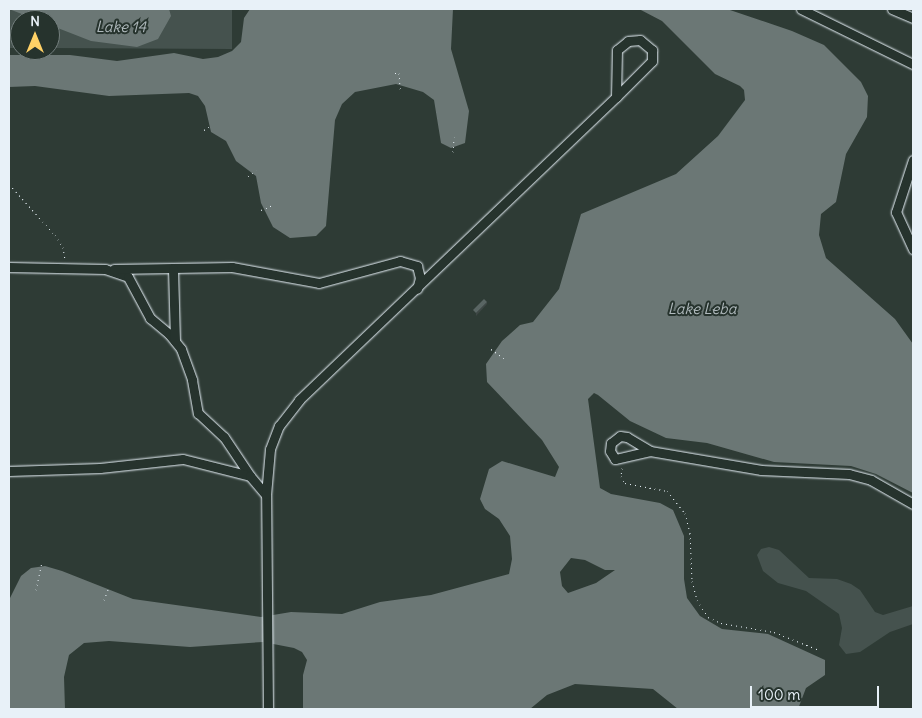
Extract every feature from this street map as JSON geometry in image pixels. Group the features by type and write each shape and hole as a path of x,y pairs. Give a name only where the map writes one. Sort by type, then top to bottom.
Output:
{"street":[{"path":"801,9 913,64"},
{"path":"892,9 913,18"},
{"path":"268,709 266,495 270,449 286,415 416,291 616,97 652,61 652,50 645,42 628,40 616,50 616,97"},
{"path":"913,160 896,212 913,249"},
{"path":"9,267 105,269 238,268 318,283 400,262 414,264 419,270 416,291"},
{"path":"105,269 128,277 150,318 175,341 188,368 198,413 224,437 250,476 266,495"},
{"path":"173,269 175,341"},
{"path":"650,451 623,459 615,459 610,451 614,439 620,436 627,437 650,451 761,470 849,474 870,480 913,504"},
{"path":"9,472 100,468 174,458 208,464 250,476"}],"path":[{"path":"395,73 399,73 400,89"},
{"path":"204,130 211,126"},
{"path":"453,152 454,136"},
{"path":"248,176 256,170"},
{"path":"9,184 59,242 66,268"},
{"path":"261,210 273,205"},
{"path":"490,349 504,358"},
{"path":"623,459 621,476 625,483 667,491 685,514 690,533 694,589 708,617 722,623 774,632 819,650"},
{"path":"36,590 42,562"},
{"path":"104,600 109,587"}],"shaded area":[{"path":"9,9 232,9 232,49 60,48 60,10 10,10 9,48"},
{"path":"769,547 779,550 809,578 837,579 851,584 860,590 875,612 883,615 913,606 913,624 890,632 860,652 846,654 839,645 842,628 839,614 806,591 778,583 763,571 757,555 761,549"}],"water":[{"name":"Lake 14","path":"9,9 169,9 171,16 158,39 137,47 91,41 60,29 60,10"},
{"path":"250,9 453,9 451,49 469,111 465,143 451,148 441,143 434,100 423,92 396,84 355,92 342,104 335,120 326,226 316,236 290,238 273,227 261,203 256,176 236,161 226,141 211,132 205,106 198,96 189,93 109,96 35,86 9,87 9,55 10,60 60,60 60,55 70,55 117,61 174,53 203,59 218,57 232,51 241,42 244,18"},
{"name":"Lake Leba","path":"639,9 727,9 792,31 824,45 861,82 868,96 867,117 846,154 836,202 821,214 819,235 826,258 895,319 913,344 913,493 876,474 851,466 774,462 707,443 666,438 630,421 594,393 588,399 600,488 611,494 660,503 673,510 684,536 684,579 687,598 700,616 722,629 768,634 825,660 825,675 806,688 798,709 678,709 653,689 575,684 547,695 530,709 303,709 303,675 307,660 302,652 294,648 263,642 190,647 109,641 84,643 69,655 64,677 65,709 9,709 9,600 21,576 31,568 45,566 62,571 133,599 261,617 291,612 342,614 380,602 431,595 509,574 512,559 510,536 499,519 485,509 480,499 489,469 502,461 555,477 559,467 542,440 487,382 486,364 502,341 520,325 533,322 559,289 581,214 676,174 718,136 745,100 744,90 740,86 715,74 662,21","holes":["571,558 585,560 605,570 615,570 596,583 568,593 562,586 560,572"]}],"building":[{"path":"484,299 487,302 476,313 473,310"}]}
